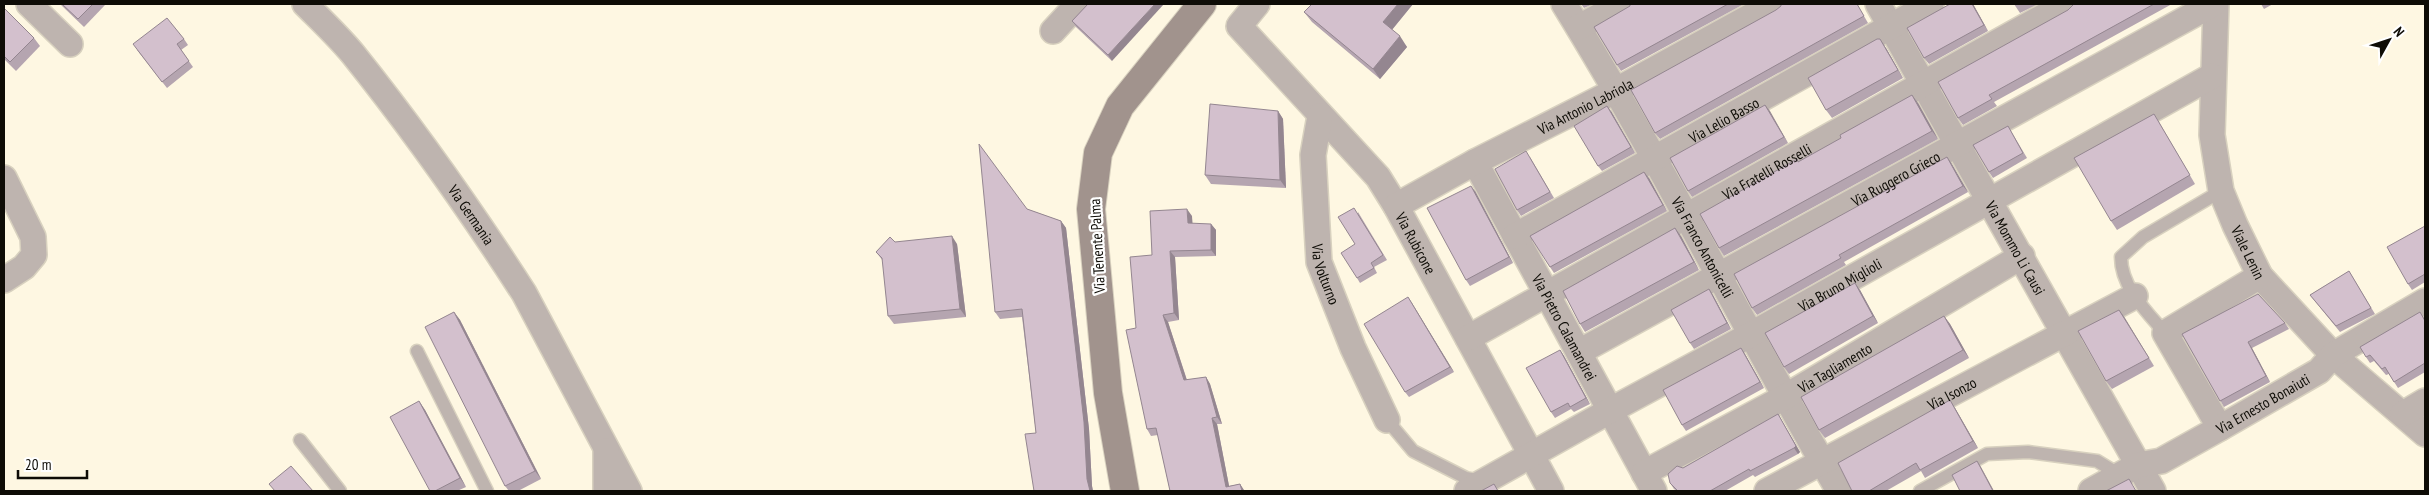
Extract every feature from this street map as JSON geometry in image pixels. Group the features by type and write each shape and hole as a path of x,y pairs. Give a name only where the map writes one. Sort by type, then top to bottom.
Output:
{"main road":[{"name":"Via Tenente Palma","path":"1125,491 1108,393 1091,209 1098,154 1120,106 1202,4"}],"street":[{"path":"29,4 70,44"},
{"name":"Via Germania","path":"305,4 352,52 436,164 505,263 524,293 629,491"},
{"path":"1053,31 1078,4"},
{"name":"Via Rubicone","path":"1256,4 1239,26 1378,177 1396,206 1551,491"},
{"name":"Via Franco Antonicelli","path":"1564,4 1686,215 1750,335 1839,491"},
{"path":"1579,27 1622,4"},
{"name":"Via Antonio Labriola","path":"1396,206 1475,162 1614,91 1773,4"},
{"name":"Via Mommo Li Causi","path":"1878,4 2066,334 2129,470 2154,491"},
{"name":"Via Lelio Basso","path":"1516,236 1931,4"},
{"name":"Via Fratelli Rosselli","path":"1468,338 2066,4"},
{"name":"Via Ruggero Grieco","path":"1579,352 2212,4"},
{"name":"Viale Lenin","path":"2216,4 2212,76 2212,135 2221,191 2235,225 2260,276 2333,355 2425,434"},
{"name":"Via Bruno Miglioli","path":"1475,486 1530,454 1750,335 2212,76"},
{"name":"Via Volturno","path":"1320,116 1313,155 1319,262 1353,348 1387,420"},
{"name":"Via Pietro Calamandrei","path":"1475,162 1649,482"},
{"path":"4,178 33,238 34,255 24,267 4,280"},
{"name":"Via Tagliamento","path":"1649,482 1785,396 2022,256"},
{"path":"2220,428 2166,333 2260,276"},
{"name":"Via Isonzo","path":"1767,491 2135,296"},
{"name":"Via Ernesto Bonaiuti","path":"2091,491 2129,470 2161,461 2220,428 2319,371 2333,355 2425,301"},
{"path":"2403,414 2425,401"},
{"path":"606,446 606,491"}],"lane":[{"path":"2166,333 2135,296 2121,272 2121,257 2143,237 2221,191"},
{"path":"417,352 487,491"},
{"path":"1387,420 1413,451 1466,478 1475,486"},
{"path":"300,440 340,491"},
{"path":"1920,491 1988,454 2028,452 2098,461 2129,470"}],"building":[{"path":"62,4 93,4 78,19"},
{"path":"1088,4 1155,4 1108,55 1072,21"},
{"path":"1312,4 1398,4 1383,22 1400,36 1373,69 1304,12"},
{"path":"1630,4 1728,4 1617,65 1594,27 1630,6"},
{"path":"1781,4 1857,4 1864,16 1655,133 1631,90 1776,10"},
{"path":"1950,4 1972,4 1984,25 1924,58 1907,28"},
{"path":"2074,4 2154,4 1989,95 1992,99 1958,118 1938,82 2068,10"},
{"path":"4,8 34,38 10,62 4,56"},
{"path":"167,18 184,39 177,44 189,61 162,82 133,44"},
{"path":"1880,39 1898,70 1826,110 1808,78"},
{"path":"1912,95 1932,131 1719,248 1700,214 1797,159 1798,162 1841,138 1840,135"},
{"path":"1210,104 1278,111 1280,180 1205,175"},
{"path":"1765,105 1784,137 1688,191 1670,158"},
{"path":"1607,106 1631,147 1598,166 1574,126"},
{"path":"2154,114 2190,175 2111,221 2074,158"},
{"path":"2008,126 2023,153 1989,172 1973,145"},
{"path":"979,144 1027,209 1061,221 1084,422 1087,479 1090,491 1034,491 1025,434 1036,433 1022,309 995,312"},
{"path":"1526,151 1550,192 1517,210 1495,169"},
{"path":"1947,157 1963,186 1839,255 1841,258 1752,308 1734,274"},
{"path":"1644,172 1663,205 1550,267 1530,236"},
{"path":"1471,186 1509,257 1466,280 1427,208"},
{"path":"1354,208 1383,255 1371,263 1374,268 1357,278 1341,253 1355,244 1338,217"},
{"path":"1187,209 1188,223 1211,224 1211,250 1170,251 1174,313 1163,315 1184,380 1206,377 1217,417 1212,418 1226,487 1240,484 1242,491 1170,491 1156,428 1147,429 1126,330 1136,328 1130,257 1152,255 1150,211"},
{"path":"2425,226 2425,274 2408,284 2387,247"},
{"path":"1675,228 1694,262 1580,324 1563,291"},
{"path":"952,236 960,309 888,316 882,258 876,252 890,237 895,242"},
{"path":"2349,271 2371,308 2336,326 2310,295"},
{"path":"1855,283 1873,316 1784,367 1765,333"},
{"path":"1709,289 1727,323 1690,343 1671,310"},
{"path":"2258,294 2285,323 2248,342 2266,376 2220,401 2182,334"},
{"path":"1408,297 1450,367 1405,392 1364,324"},
{"path":"2119,310 2149,358 2106,381 2078,331"},
{"path":"454,312 535,471 505,486 425,327"},
{"path":"2420,312 2425,321 2425,363 2394,382 2385,367 2382,369 2370,355 2366,357 2360,347"},
{"path":"1944,316 1963,350 1819,430 1801,397"},
{"path":"1741,348 1760,382 1682,425 1663,390"},
{"path":"1560,350 1586,398 1570,407 1568,403 1551,412 1526,368"},
{"path":"1950,400 1973,441 1920,470 1916,463 1869,491 1852,491 1838,463"},
{"path":"419,401 460,478 435,491 430,491 390,417"},
{"path":"1778,414 1796,446 1794,448 1750,471 1749,469 1710,491 1678,491 1670,483 1668,474 1677,466 1683,468"},
{"path":"1977,461 1993,491 1960,491 1952,475"},
{"path":"291,466 313,491 275,491 269,484"},
{"path":"2129,479 2136,491 2106,491"},
{"path":"1494,484 1498,491 1481,491"}]}
